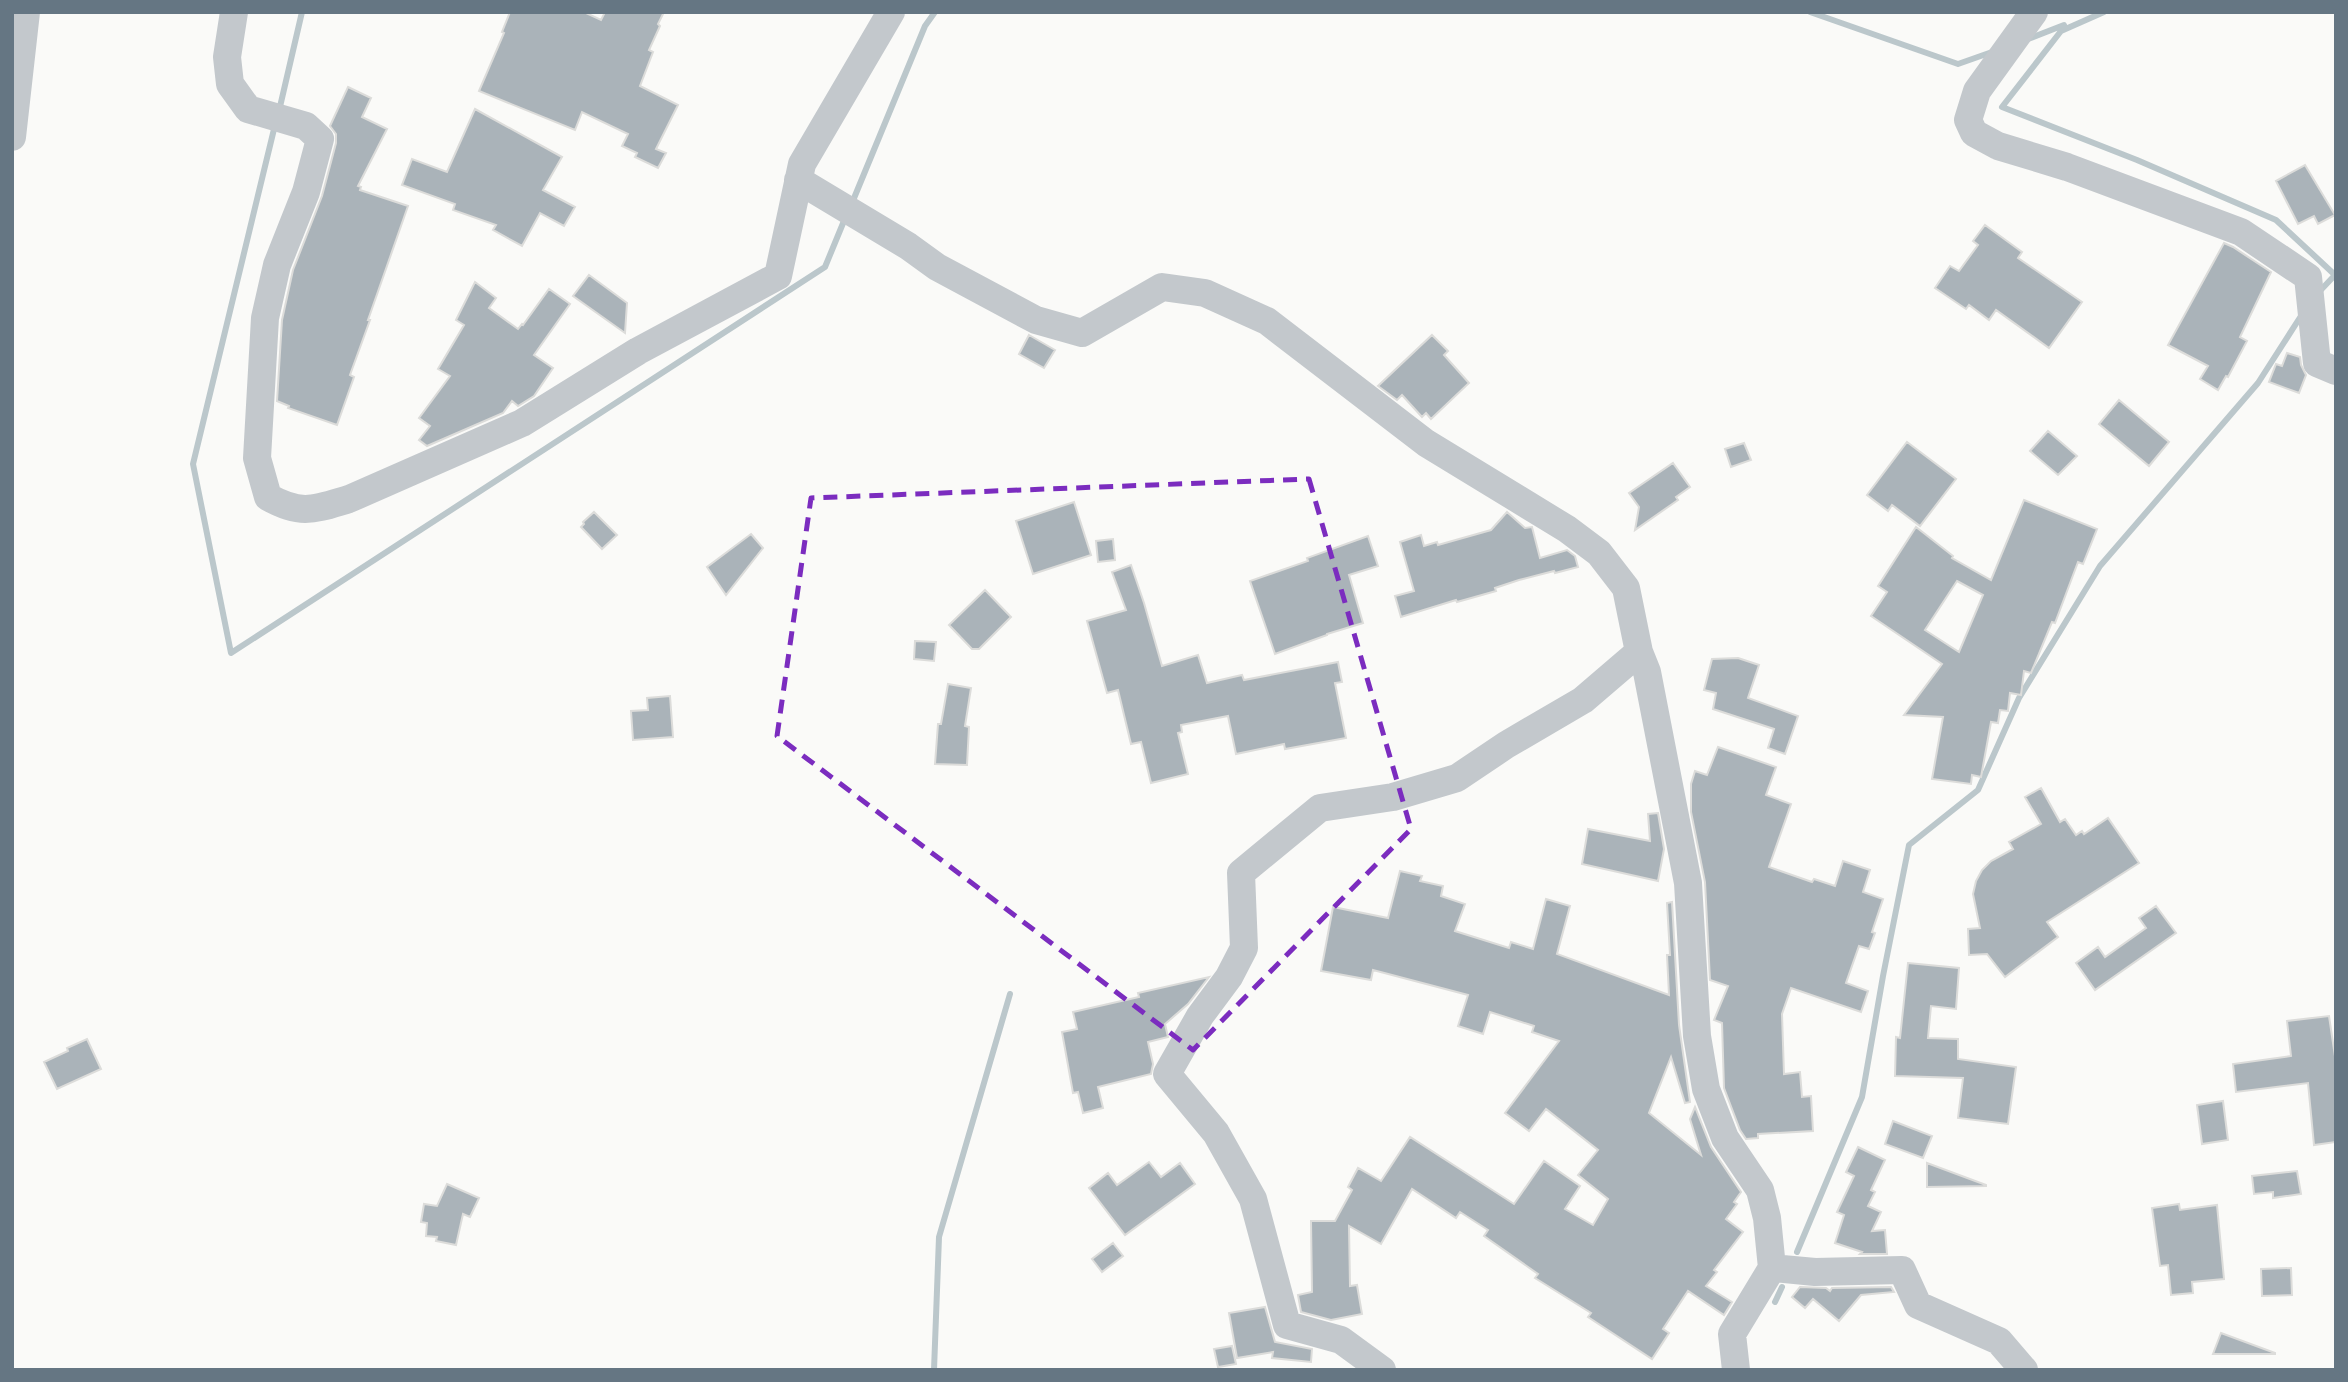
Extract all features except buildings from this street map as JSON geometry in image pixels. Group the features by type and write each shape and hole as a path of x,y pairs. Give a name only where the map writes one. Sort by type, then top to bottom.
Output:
{"street":[{"path":"12,137 26,12"},
{"path":"234,12 227,57 230,84 248,109 306,125 320,139 306,192 277,265 265,318 257,437 257,458 268,497 297,510 319,508 349,499 522,424 638,351 778,276 802,164 891,12"},
{"path":"2032,15 1977,91 1968,120 1974,133 1998,146 2067,167 2241,232 2308,277 2322,354"},
{"path":"798,180 937,267 1036,320 1082,333 1161,287 1205,293 1267,321 1426,443 1567,529 1599,553 1626,588 1639,652 1647,672 1688,883 1697,1036 1706,1089 1725,1138 1760,1190 1767,1217 1772,1268 1732,1334 1736,1370"},
{"path":"1382,1370 1341,1340 1287,1325 1253,1199 1216,1133 1167,1074 1200,1016 1229,977 1244,948 1241,873 1320,808 1393,797 1457,778 1506,745 1583,701 1639,652"},
{"path":"1772,1268 1815,1272 1902,1270 1918,1305 1999,1341 2024,1370"}],"highlighted area":[{"path":"1309,479 1411,829 1193,1050 777,736 811,498"}],"waterway":[{"path":"279,111 302,12"},
{"path":"852,203 925,26 935,12"},
{"path":"1810,12 1958,64 1992,52"},
{"path":"2104,12 2061,31 2002,107 2137,160 2276,220 2335,275 2318,293"},
{"path":"2028,39 2064,25"},
{"path":"275,125 193,464 231,653 825,267 846,216"},
{"path":"1797,1252 1862,1097 1909,845 1978,790 2019,698 2100,566 2258,383 2301,316"},
{"path":"934,1370 939,1237 1010,994"},
{"path":"1775,1302 1782,1287"}]}
